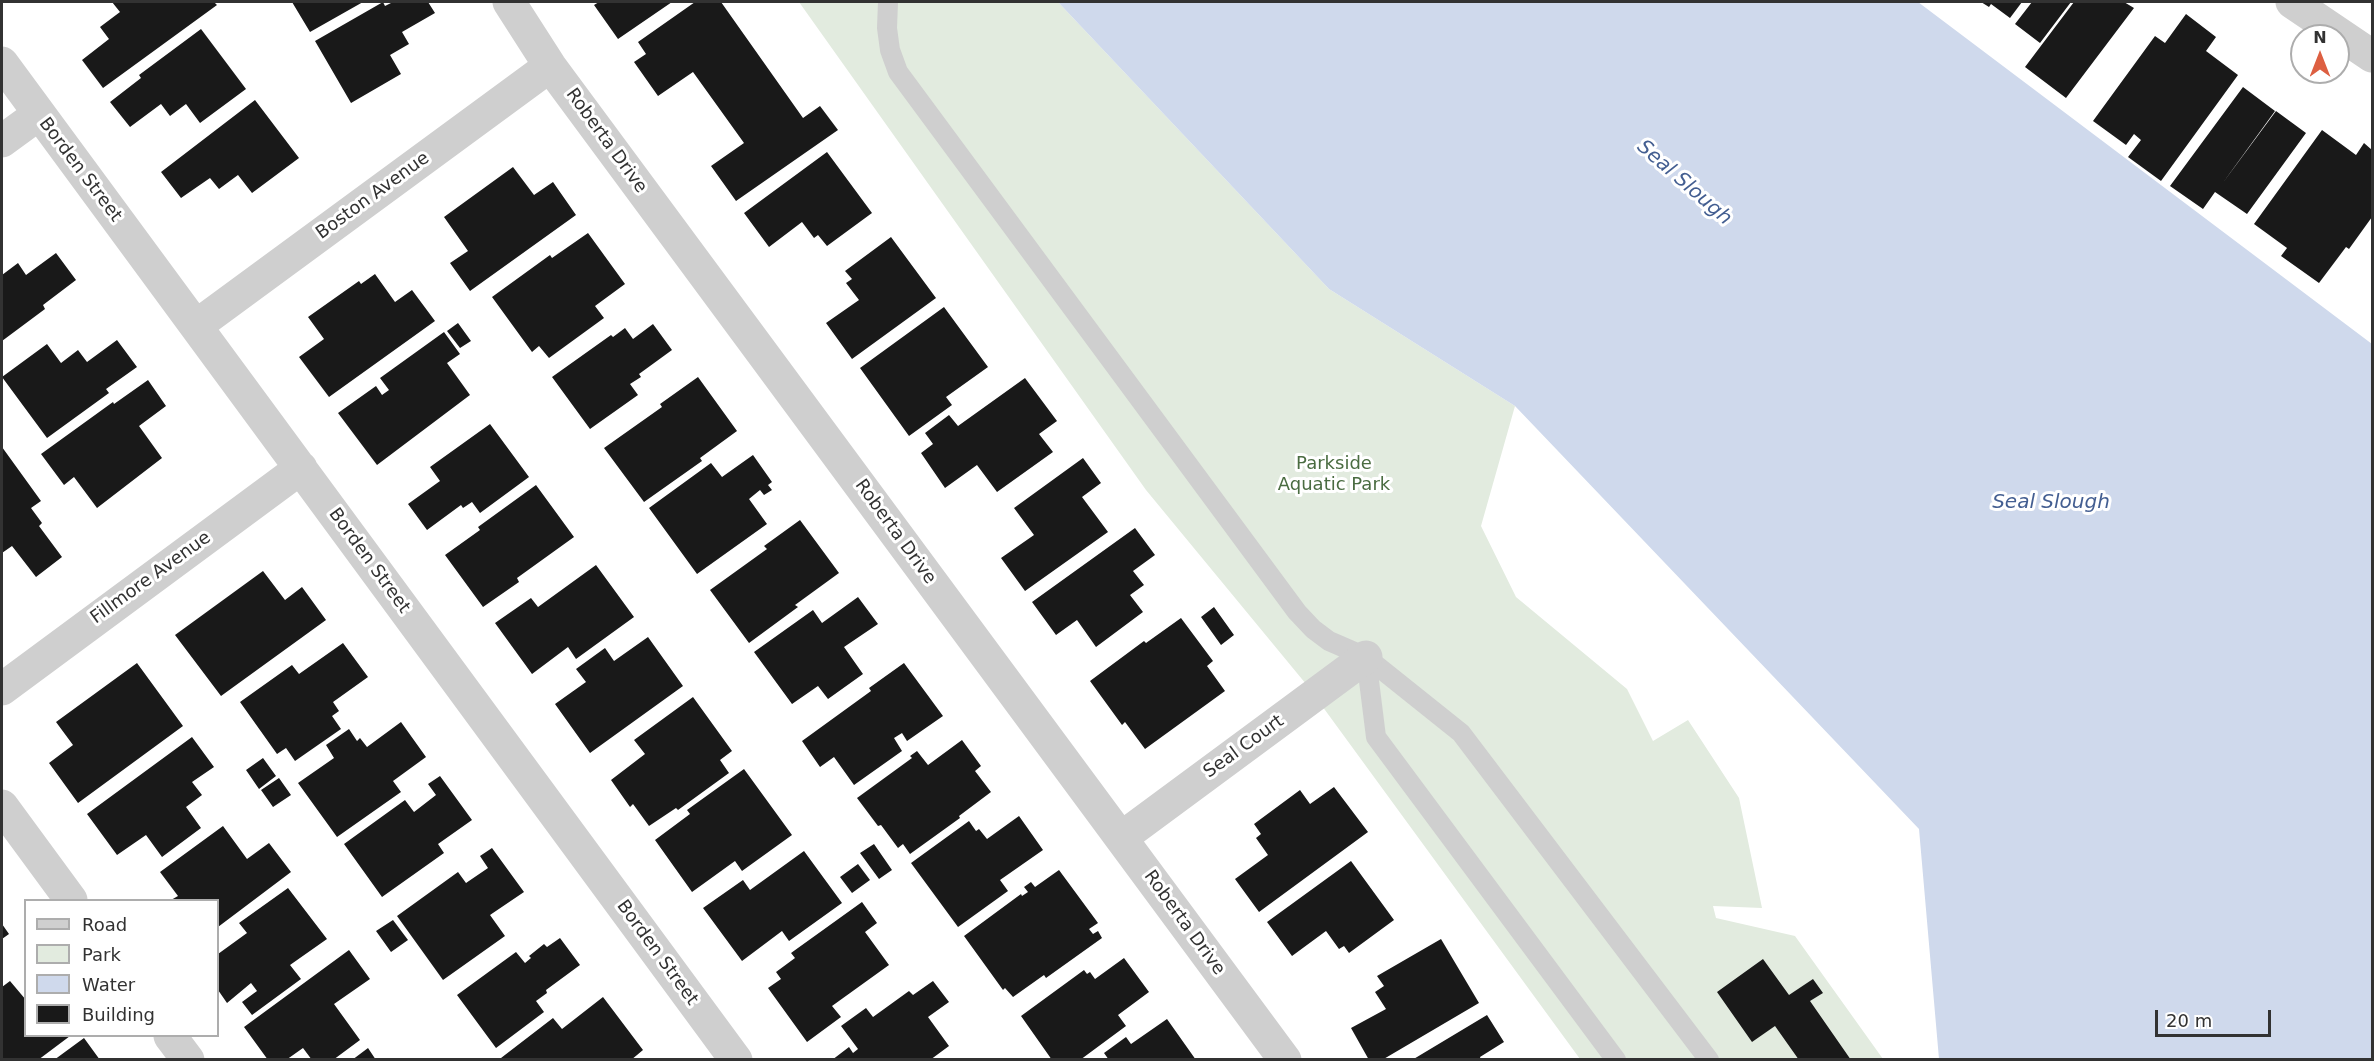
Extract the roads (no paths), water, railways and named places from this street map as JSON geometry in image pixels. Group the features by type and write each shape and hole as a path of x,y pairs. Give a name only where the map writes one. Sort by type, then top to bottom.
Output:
{"street":[{"name":"Roberta Drive","path":"509,2 550,66 1285,1059"},
{"path":"2292,2 2373,56"},
{"name":"Borden Street","path":"2,63 736,1059"},
{"name":"Boston Avenue","path":"196,326 550,66"},
{"path":"2,141 39,114"},
{"name":"Fillmore Avenue","path":"2,689 300,468"},
{"name":"Seal Court","path":"1121,838 1366,657"},
{"path":"2,806 70,899"},
{"path":"172,1037 188,1059"}],"lane":[{"path":"888,2 887,28 890,50 898,72 1297,612 1313,629 1329,641 1366,657 1461,733 1709,1059"},
{"path":"1366,657 1376,737 1616,1059"}],"water":[{"name":"Seal Slough","path":"1058,2 1918,2 2372,344 2372,1059 1939,1059 1919,829 1515,406 1329,289"}],"park label":[{"name":"Parkside Aquatic Park","path":"1334,474"}]}
